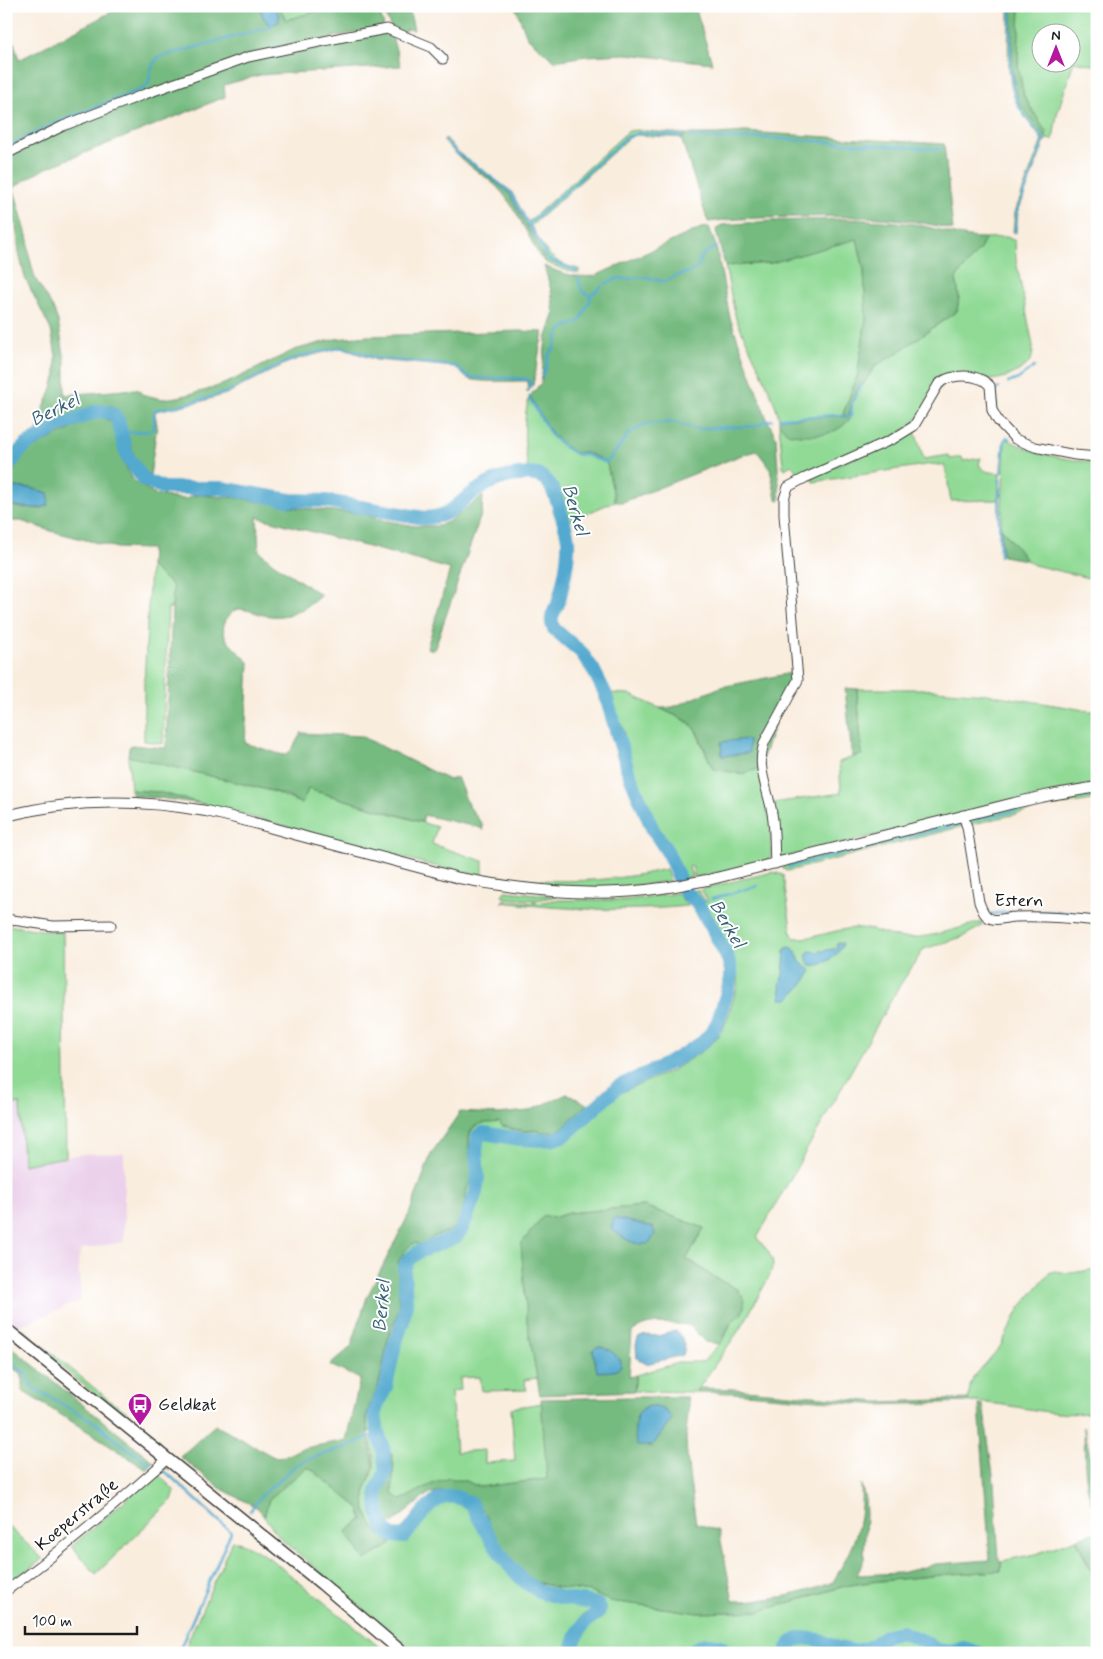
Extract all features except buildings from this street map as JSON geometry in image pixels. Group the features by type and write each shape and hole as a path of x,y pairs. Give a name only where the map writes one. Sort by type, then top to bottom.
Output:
{"main road":[{"path":"6,1329 322,1584 402,1653"}],"street":[{"path":"6,154 63,126 248,57 387,29 430,47 443,59"},
{"path":"775,864 772,814 761,763 761,751 798,680 784,515 784,500 788,488 805,478 893,439 914,426 938,385 941,381 948,378 972,377 985,381 990,386 992,410 998,421 1015,439 1035,447 1075,455 1097,457"},
{"path":"6,816 42,808 91,803 178,806 236,819 459,878 530,890 574,892 623,891 662,888 708,880 963,815 1050,795 1097,787"},
{"name":"Estern","path":"963,815 982,911 986,917 992,919 1060,917 1097,921"},
{"path":"6,918 53,926 111,925"},
{"name":"Koeperstraße","path":"6,1591 80,1535 166,1460"}],"shaded area":[{"path":"20,1104 23,1165 83,1154 124,1153 124,1242 82,1249 78,1260 81,1300 19,1326 6,1315 6,1105"}],"green space":[{"path":"123,6 259,6 263,17 270,25 278,22 279,15 275,6 279,6 286,20 335,6 377,6 384,25 245,56 6,152 6,29 14,42 19,60"},
{"path":"279,6 335,6 286,20"},
{"path":"381,6 419,6 419,8 413,9 411,7 409,9 414,30 406,29 404,33 392,30"},
{"path":"515,6 695,6 712,63 625,54 586,56 554,61 527,37"},
{"path":"1009,6 1012,6 1012,68 1018,99 1028,105 1020,82 1018,44 1020,6 1097,6 1097,66 1080,62 1080,22 1030,22 1030,72 1070,72 1057,114 1053,140 1046,139 1018,212 1016,233 1013,232 1015,212 1042,140 1021,112 1016,102 1010,80"},
{"path":"1012,6 1020,6 1018,65 1024,96 1046,132 1046,138 1021,106 1018,99 1012,68"},
{"path":"384,33 392,37 401,66 260,75 224,85 225,97 44,169 17,185 14,189 28,239 29,255 35,278 53,308 58,321 65,360 65,395 136,389 141,391 141,394 162,399 178,397 229,382 294,350 335,339 368,336 519,331 543,332 533,385 527,392 528,382 526,381 472,380 465,377 455,367 376,360 341,348 287,363 226,394 156,411 157,425 150,476 135,461 128,434 119,411 112,406 90,407 75,417 64,419 37,432 56,374 56,356 51,330 25,278 19,253 16,225 6,196 6,157 64,128 247,59"},
{"path":"636,130 684,134 684,138 636,135 629,138 531,226 540,242 554,259 579,269 579,273 547,263 509,193 456,154 443,140 446,138 458,152 511,191 528,222 625,134"},
{"path":"745,132 944,144 953,230 893,219 853,217 761,218 708,222 681,138 684,138 684,134"},
{"path":"456,154 509,193 547,263 540,257 514,210 502,193 495,185"},
{"path":"844,219 913,224 959,235 986,238 980,249 956,278 959,297 957,311 875,366 862,386 860,384 851,403 849,416 843,414 857,377 866,319 864,270 857,239 771,263 725,266 716,230 722,225 771,221"},
{"path":"709,227 716,246 730,318 767,419 776,437 780,501 776,498 770,468 757,451 739,456 623,502 615,501 607,464 592,455 572,451 558,440 547,427 530,396 541,383 546,339 554,315 551,290 544,266 569,275 595,276 701,228"},
{"path":"1007,237 1015,241 1016,260 1033,346 1030,361 1022,369 1011,375 993,380 949,376 912,425 891,438 797,480 795,469 791,465 785,469 783,466 779,424 782,426 838,416 779,419 765,380 736,319 725,266 771,263 857,238 864,270 866,319 857,377 843,414 847,414 851,412 851,403 860,384 863,385 875,366 957,311 959,297 956,278 980,249 986,238"},
{"path":"530,396 551,433 573,452 590,454 607,464 615,501 570,521 558,486 550,475 538,470 528,469 524,432 527,404"},
{"path":"100,416 113,422 121,458 134,481 154,494 173,498 186,499 191,496 202,495 260,502 268,501 290,507 364,514 382,520 415,526 439,526 448,522 483,496 482,512 434,650 427,648 450,569 257,517 259,551 273,563 321,595 309,605 288,615 272,616 237,609 226,620 224,632 230,643 249,662 245,743 283,755 291,750 301,733 361,736 449,780 457,777 468,805 482,824 483,831 481,828 424,815 422,822 308,789 302,804 272,791 128,756 131,745 166,748 173,586 150,566 151,549 117,548 51,531 21,521 6,521 6,505 41,509 48,493 30,488 9,487 6,490 7,476 13,465 25,453 40,444 93,417"},
{"path":"838,416 851,418 836,430 821,434 790,434 779,424 779,419"},
{"path":"914,428 924,459 949,455 950,459 962,457 963,461 981,458 979,464 983,469 988,472 1000,473 998,500 951,501 945,466 932,464 813,482 812,477"},
{"path":"1007,439 1039,453 1097,463 1097,580 1034,565 1026,560 1001,528 1005,442"},
{"path":"1001,528 1026,560 1002,556"},
{"path":"150,566 173,586 172,608 168,608 163,744 144,741 144,685"},
{"path":"796,672 796,679 778,714 759,769 741,774 713,769 695,728 685,720 660,708 673,707 721,687"},
{"path":"845,688 857,689 862,755 852,757"},
{"path":"857,689 921,689 987,694 1097,712 1097,783 781,858 777,852 773,803 841,793 839,762 862,754"},
{"path":"608,693 629,694 683,719 694,727 713,769 759,769 771,824 771,856 767,861 695,877 692,866 689,867 692,877 684,879 667,839 655,825 629,763 625,749 624,731"},
{"path":"128,756 272,791 302,804 308,789 437,827 432,844 483,861 483,875 449,870 158,792 131,790"},
{"path":"131,790 158,792 208,805 133,796"},
{"path":"1097,791 1097,799 1043,808 968,825 968,818"},
{"path":"960,820 964,826 788,871 783,869 783,865"},
{"path":"666,869 670,881 619,888 584,889 492,881 488,875 534,880 577,881 599,880"},
{"path":"773,872 783,875 792,935 795,938 862,928 900,938 915,938 982,922 982,926 962,937 924,949 898,988 757,1238 772,1259 773,1265 770,1275 744,1323 696,1392 634,1391 636,1375 681,1362 703,1362 725,1337 732,1321 741,1314 739,1290 714,1278 693,1262 686,1260 704,1228 644,1206 568,1213 553,1218 527,1321 537,1378 524,1380 527,1390 482,1391 480,1377 460,1378 461,1390 451,1391 456,1452 485,1450 485,1463 515,1461 511,1408 542,1403 548,1479 480,1487 465,1481 401,1500 391,1493 394,1466 392,1454 381,1439 377,1414 388,1388 399,1341 406,1322 409,1304 407,1268 417,1257 453,1242 465,1230 474,1211 481,1181 481,1138 484,1136 545,1143 566,1138 615,1095 671,1071 704,1050 715,1040 727,1019 738,984 738,976 714,921 701,901 690,891 698,890 706,902 708,901 701,889"},
{"path":"506,891 557,896 536,900 505,898 502,896"},
{"path":"677,893 688,906 642,909 595,909 548,907 502,902 503,900 537,903 554,900 626,900"},
{"path":"6,925 63,933 66,1157 23,1165 20,1104 6,1105"},
{"path":"567,1094 587,1104 556,1132 524,1131 502,1126 499,1122 482,1124 473,1128 469,1139 472,1178 467,1189 459,1220 453,1229 434,1237 423,1246 416,1243 412,1244 398,1262 399,1307 395,1321 391,1325 377,1390 367,1414 374,1467 365,1495 366,1512 376,1531 392,1544 365,1560 346,1532 363,1519 359,1508 310,1468 306,1468 269,1499 264,1517 258,1508 220,1488 180,1457 215,1425 274,1457 286,1456 300,1449 346,1440 360,1379 330,1365 351,1347 367,1297 409,1214 431,1154 460,1112 498,1114 529,1111"},
{"path":"587,1104 591,1107 577,1121 561,1133 553,1136 533,1138 483,1130 475,1135 475,1185 470,1206 462,1224 450,1236 412,1253 403,1265 401,1277 403,1308 393,1341 385,1380 372,1410 374,1429 369,1432 367,1425 368,1406 377,1390 387,1343 399,1307 398,1262 405,1250 412,1244 416,1243 423,1246 433,1237 453,1229 463,1210 467,1188 472,1178 469,1159 470,1133 474,1127 482,1123 499,1122 511,1129 554,1131 562,1128"},
{"path":"644,1206 704,1228 686,1260 738,1291 744,1300 742,1313 731,1322 720,1344 706,1342 689,1325 652,1324 645,1325 632,1332 629,1377 636,1375 634,1391 540,1395 527,1321 521,1244 544,1215 553,1218 568,1213"},
{"path":"1097,1269 1097,1412 1080,1414 1048,1412 968,1402 973,1378 1000,1347 1020,1308 1049,1273 1054,1271 1070,1273"},
{"path":"23,1329 110,1401 126,1411 160,1441 155,1443 21,1334"},
{"path":"6,1343 154,1462 147,1470 22,1391 22,1374 6,1364"},
{"path":"698,1388 734,1389 879,1402 969,1399 968,1402 879,1405 733,1393 696,1392"},
{"path":"687,1397 687,1450 696,1523 719,1531 733,1601 784,1596 833,1582 856,1536 859,1525 861,1484 866,1514 864,1559 857,1575 900,1573 936,1564 990,1560 979,1405 983,1405 994,1482 1001,1571 870,1582 845,1586 761,1611 699,1613 610,1601 590,1592 555,1587 526,1579 514,1566 495,1538 484,1511 466,1496 453,1491 428,1494 394,1522 385,1525 378,1523 375,1517 381,1488 388,1475 388,1449 393,1464 392,1493 401,1500 432,1484 449,1478 465,1481 480,1487 547,1479 541,1399"},
{"path":"1084,1427 1094,1475 1097,1516 1092,1506 1087,1484"},
{"path":"374,1437 381,1457 382,1470 373,1488 372,1501 376,1517 386,1537 393,1541 406,1541 416,1525 437,1504 445,1500 454,1499 463,1502 504,1564 525,1586 537,1594 549,1598 592,1608 577,1623 571,1638 569,1653 416,1653 282,1540 264,1517 269,1499 306,1468 310,1468 359,1508 363,1519 352,1527 392,1543 374,1527 365,1505 366,1488 374,1466 371,1439"},
{"path":"157,1473 175,1491 172,1500 96,1574 72,1546"},
{"path":"6,1524 43,1559 6,1585"},
{"path":"1097,1531 1097,1578 1096,1579 1076,1539"},
{"path":"1076,1539 1092,1574 1097,1578 1097,1653 990,1653 965,1645 951,1648 939,1646 921,1635 893,1628 857,1646 809,1636 796,1636 788,1641 780,1653 738,1653 718,1640 710,1639 694,1644 688,1653 576,1653 577,1646 587,1627 605,1614 604,1604 589,1597 567,1595 552,1591 526,1579 555,1587 590,1592 610,1601 699,1613 760,1611 845,1586 951,1574 1001,1571 1001,1561 1036,1554"},
{"path":"232,1541 246,1545 268,1557 387,1653 183,1653"},
{"path":"896,1636 904,1637 937,1653 863,1653"},
{"path":"801,1642 820,1644 852,1653 788,1653 794,1645"}],"water":[{"path":"259,6 275,6 279,15 279,22 269,25 263,17"},
{"path":"9,487 30,488 48,493 48,505 34,508 6,505 6,490"},
{"path":"746,739 749,741 749,753 722,756 721,742"},
{"path":"843,943 836,955 829,960 816,965 811,965 807,961 807,953 810,951 838,948 836,944"},
{"path":"791,947 796,951 800,962 812,971 792,996 787,999 781,999 780,983 783,975 785,950"},
{"path":"615,1218 653,1227 655,1234 650,1243 640,1244 629,1241 611,1228"},
{"path":"675,1331 684,1342 683,1355 646,1364 637,1358 636,1345 638,1338 645,1335 658,1336"},
{"path":"597,1347 608,1349 614,1353 621,1361 621,1367 615,1371 597,1372 593,1350"},
{"path":"648,1406 662,1409 672,1419 652,1446 637,1446 635,1423 639,1412"}],"waterway":[{"path":"1011,6 1010,57 1015,95 1021,110 1044,140 1017,212 1015,232"},
{"path":"6,147 57,122 144,88 149,83 150,72 159,57 271,27 271,22"},
{"path":"528,225 627,137 640,133 683,136"},
{"path":"689,137 721,139 765,138 940,149"},
{"path":"445,140 457,153 510,192 549,260 577,271"},
{"path":"606,283 618,278 646,277 665,282 697,268 703,254 716,247"},
{"path":"578,278 582,291 590,296"},
{"path":"542,375 546,369 548,357 561,331 579,322 590,301 590,296 602,286"},
{"path":"121,433 150,431 153,429 155,410 178,406 225,393 301,356 342,347 376,358 455,366 471,377 526,379 531,381 529,390"},
{"path":"1008,383 1018,379 1034,367"},
{"path":"780,418 839,415 850,417 852,403 861,385"},
{"path":"996,407 996,390 999,388"},
{"path":"529,397 551,435 567,449 578,455 583,454 605,462 608,461 627,435 645,424 673,422 697,429 757,426 765,421 772,420"},
{"name":"Berkel","path":"6,469 26,445 59,426 97,411 108,412 114,415 118,421 127,456 144,480 164,488 221,488 290,500 326,501 424,518 442,515 483,486 508,477 527,474 541,476 552,488 568,540 567,564 562,589 552,616 554,629 581,652 593,669 605,693 628,771 653,830 667,851 685,892 696,902 710,924 728,959 731,979 718,1021 712,1032 703,1042 671,1062 619,1086 565,1135 543,1140 521,1139 483,1133 478,1136 476,1192 463,1227 456,1237 418,1252 408,1260 404,1269 406,1303 403,1321 395,1344 386,1387 375,1413 386,1472 377,1490 378,1512 383,1526 388,1533 393,1536 404,1537 424,1511 440,1499 449,1496 459,1498 471,1504 502,1555 521,1579 544,1593 598,1605 598,1613 588,1620 577,1635 572,1653"},
{"path":"1001,473 1004,441 1007,437 1010,439"},
{"path":"1000,479 1000,556"},
{"path":"970,821 1066,799 1097,795"},
{"path":"788,867 963,823"},
{"path":"712,899 757,886"},
{"path":"697,903 705,901"},
{"path":"989,913 1044,912 1097,915"},
{"path":"6,1359 25,1373 32,1387 99,1425 109,1435 151,1465"},
{"path":"250,1511 263,1494 296,1465 378,1433"},
{"path":"161,1470 167,1473 231,1532 178,1653"},
{"name":"Berkel","path":"786,1653 792,1641 803,1638 820,1640 837,1648 853,1651 868,1648 887,1635 901,1632 925,1642 937,1650 952,1652 963,1648 979,1653"},
{"name":"Berkel","path":"693,1653 697,1648 708,1644 719,1646 729,1653"}],"place":[{"name":"Geldkat","path":"140,1426"}]}
